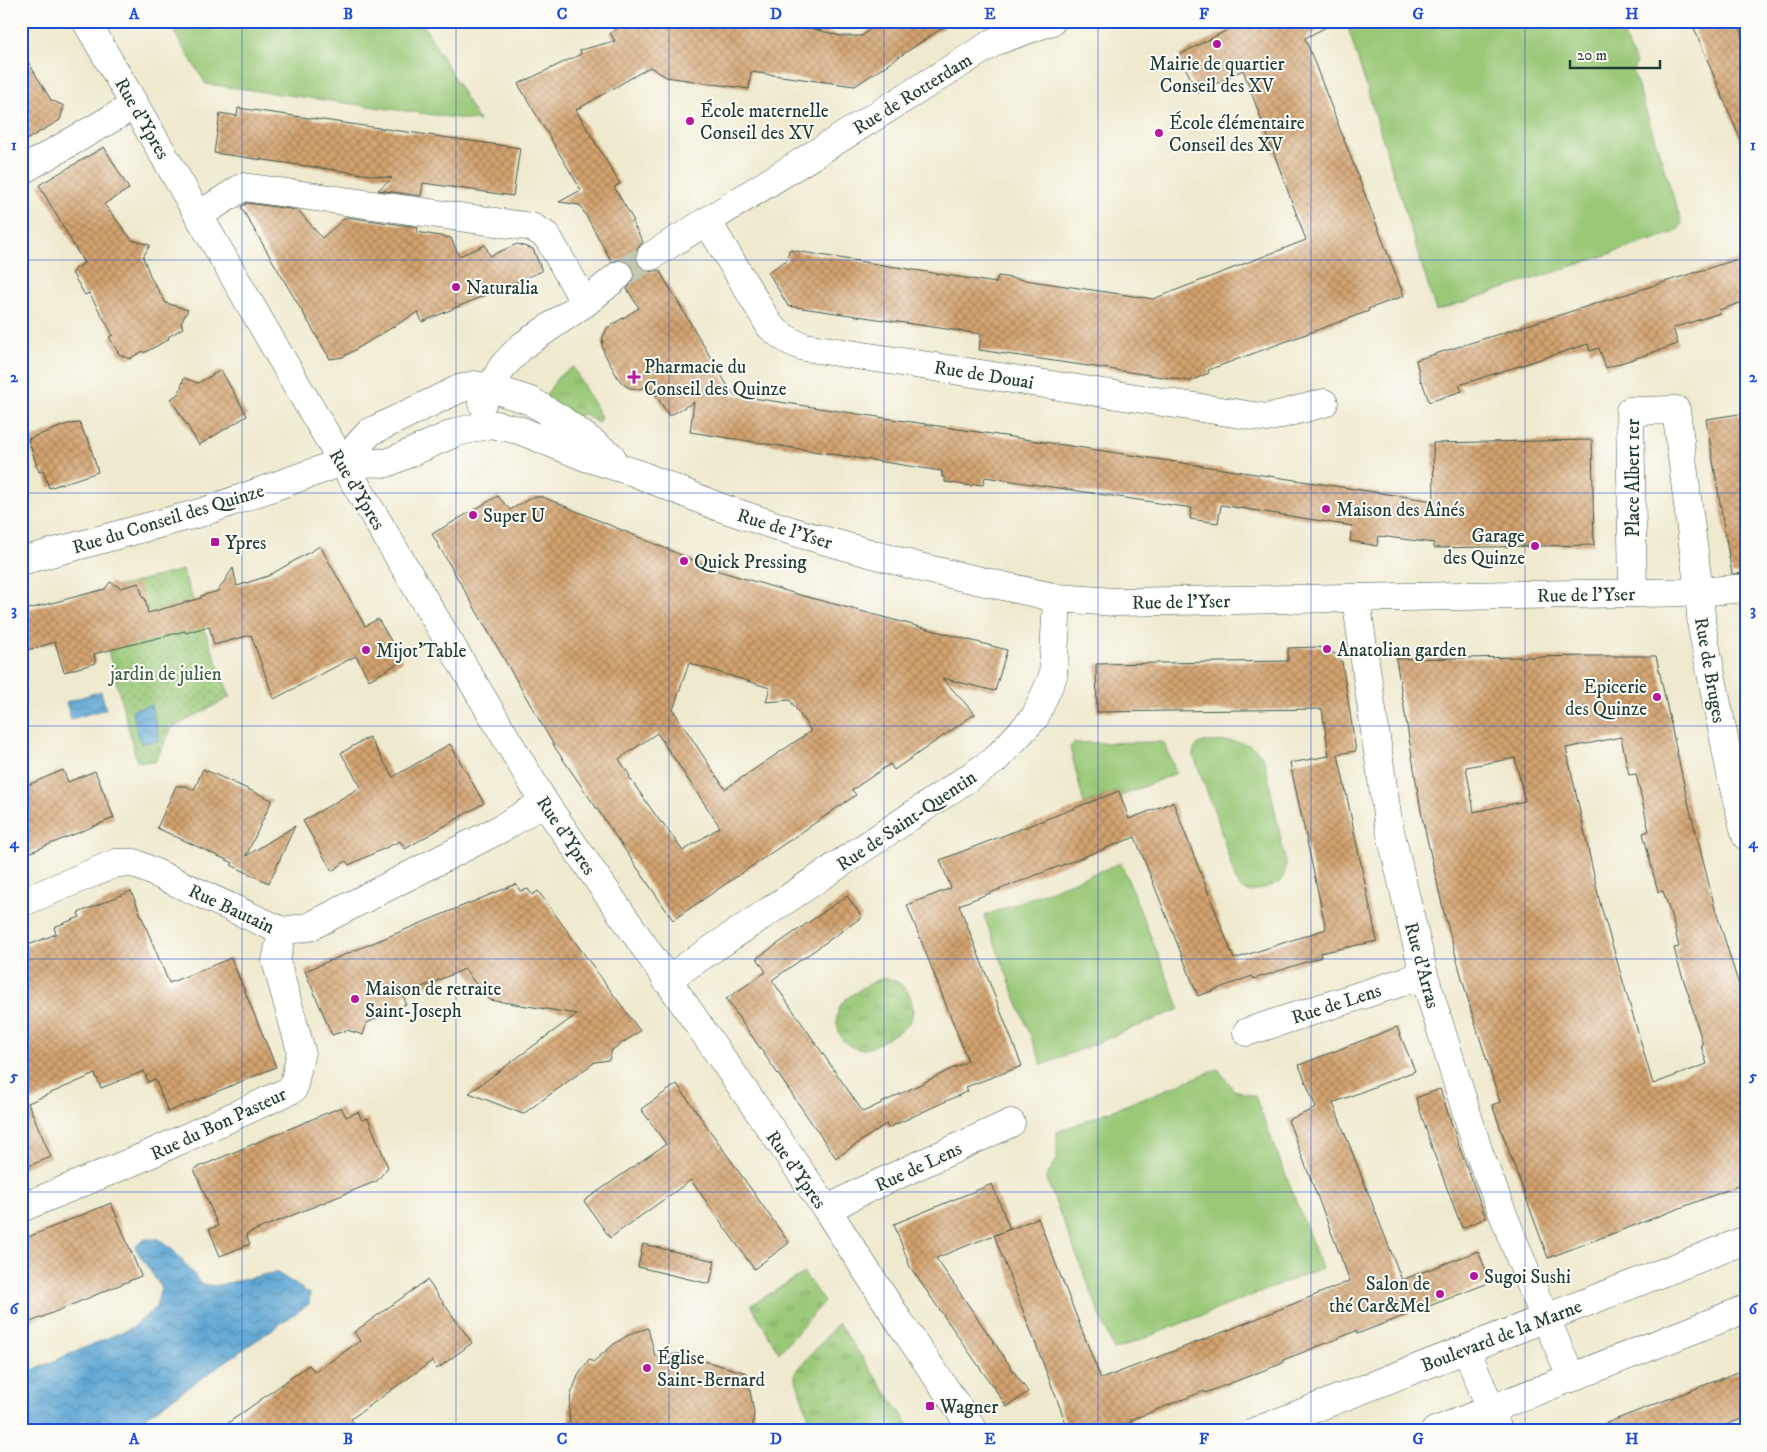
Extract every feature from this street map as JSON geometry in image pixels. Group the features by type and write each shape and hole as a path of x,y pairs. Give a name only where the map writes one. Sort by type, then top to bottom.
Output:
{"street":[{"name":"Rue d'Ypres","path":"86,21 342,462 544,802 826,1210 898,1321 974,1431"},
{"name":"Rue de Rotterdam","path":"651,256 996,41 1052,21"},
{"path":"21,171 135,105"},
{"path":"199,215 243,188 532,227 547,236 585,303"},
{"name":"Rue de Douai","path":"707,221 770,326 781,337 804,347 1267,418 1324,403"},
{"path":"490,388 502,366 522,346 585,303 619,275"},
{"name":"Rue de l'Yser","path":"342,462 370,432 459,389 474,386 490,388 531,401 562,420 636,473"},
{"name":"Rue de l'Yser","path":"458,432 479,411 490,388"},
{"name":"Place Albert 1er","path":"1633,593 1630,411 1667,410 1676,410 1699,592"},
{"name":"Rue de l'Yser","path":"342,462 387,463 458,432 491,424 519,430 588,458 636,473 719,508 801,534 922,568 1057,598 1115,602 1699,592 1746,588"},
{"name":"Rue du Conseil des Quinze","path":"21,561 203,512 342,462"},
{"name":"Rue de Bruges","path":"1699,592 1702,628 1733,784 1746,836"},
{"name":"Rue de Saint-Quentin","path":"666,980 995,760 1035,717 1053,676 1057,598"},
{"name":"Rue d'Arras","path":"1356,598 1388,822 1424,975 1479,1153 1545,1318 1572,1378"},
{"name":"Rue Bautain","path":"21,903 116,863 134,863 282,931 309,927 502,828 544,802"},
{"name":"Rue du Bon Pasteur","path":"21,1208 141,1158 293,1089 301,1051 276,961 282,931"},
{"name":"Rue de Lens","path":"1247,1032 1424,975"},
{"name":"Rue de Lens","path":"826,1210 858,1193 1011,1123"},
{"name":"Boulevard de la Marne","path":"1256,1431 1746,1240"},
{"path":"1435,1431 1494,1420 1572,1378 1746,1309"},
{"path":"1466,1349 1494,1420"}],"green space":[{"path":"167,21 421,21 479,121 206,84"},
{"path":"1346,21 1618,21 1636,63 1633,71 1682,224 1676,232 1436,311"},
{"path":"573,367 601,417 598,423 585,414 573,418 545,397 558,377"},
{"name":"jardin de julien","path":"182,570 230,697 172,728 155,762 137,761 93,593"},
{"path":"1231,741 1246,744 1253,747 1265,761 1286,865 1281,881 1276,884 1251,892 1244,890 1236,882 1218,821 1193,754 1197,746 1204,742"},
{"path":"1074,743 1164,743 1176,773 1121,796 1118,791 1084,804 1070,747"},
{"path":"1121,863 1180,1009 1042,1065 984,916"},
{"path":"886,978 902,985 906,990 913,1007 911,1019 904,1028 872,1047 866,1049 853,1048 843,1040 838,1030 837,1018 840,1007 845,1000 863,987 876,980"},
{"path":"1218,1069 1234,1090 1255,1096 1322,1268 1114,1350 1046,1178 1057,1159 1057,1132"},
{"path":"804,1273 824,1302 779,1353 751,1305"},
{"path":"838,1323 913,1431 833,1431 810,1421 794,1374"}],"water":[{"path":"101,691 106,709 71,719 66,702"},
{"path":"151,705 160,740 141,744 132,710"},
{"path":"143,1239 159,1239 172,1249 202,1284 214,1286 276,1272 310,1294 309,1304 125,1431 21,1431 21,1375 133,1327 156,1307 161,1287 135,1248"}],"building":[{"path":"629,21 750,21 775,28 798,25 841,36 862,36 880,21 953,21 855,86 751,72 749,89 666,77 650,67 576,110 620,184 614,187 634,221 632,222 643,242 637,249 635,257 638,264 644,270 652,272 659,270 733,395 1434,501 1433,443 1592,440 1594,545 1434,548 1434,543 1379,536 1377,546 1350,541 1352,526 1221,505 1218,523 1190,519 1192,508 985,477 983,485 973,484 972,486 945,482 945,478 942,477 942,471 690,432 694,402 669,416 651,387 637,389 623,384 604,353 602,345 607,328 639,308 627,289 633,281 634,272 631,265 625,261 617,260 612,262 580,205 559,202 581,190 518,84 581,54 580,50 615,41 610,33"},
{"path":"1245,21 1338,21 1305,38 1404,296 1368,309 1369,311 1208,370 1209,373 1190,381 979,350 981,334 788,306 768,272 787,260 789,250 996,283 998,276 1153,299 1306,240 1243,70 1198,93 1179,55"},
{"path":"1691,21 1737,21 1746,43 1746,153"},
{"path":"21,50 51,100 64,106 60,120 21,143"},
{"path":"238,108 520,148 513,196 423,183 421,196 378,190 392,178 214,153 220,113 237,116"},
{"path":"104,147 129,189 104,204 132,240 150,245 143,257 151,278 166,303 188,310 181,323 183,328 168,337 169,339 129,359 119,354 109,337 113,335 89,293 85,295 72,273 84,263 39,185"},
{"path":"247,203 298,210 322,238 346,217 418,227 417,232 451,238 459,256 485,245 490,256 517,244 533,249 542,271 422,322 418,312 343,357 330,359 241,207"},
{"path":"1738,259 1746,284 1746,301 1719,310 1720,313 1673,328 1678,344 1606,368 1599,348 1590,351 1588,344 1459,385 1462,391 1429,402 1421,382 1416,360"},
{"path":"221,370 247,416 199,445 171,399 179,393 184,378 198,383"},
{"path":"1746,413 1746,573 1732,574 1706,419"},
{"path":"80,423 86,438 88,438 98,472 49,488 43,470 39,472 28,439 68,424"},
{"path":"498,496 510,510 532,497 543,497 719,571 800,595 1007,650 995,691 942,678 975,714 894,770 890,764 852,790 856,795 673,920 556,749 432,534","holes":["689,663 770,688 766,702 790,700 811,731 725,789 673,710","657,733 720,827 683,851 661,823 629,777 619,759"]},
{"path":"320,546 365,626 378,619 403,661 369,680 356,656 274,699 251,635 214,645 209,626 94,654 96,663 64,672 55,642 21,652 21,611 105,589 110,582 121,588 139,583 148,613 201,598 201,596 218,591 233,568 237,586 268,576"},
{"path":"1318,647 1327,649 1335,654 1342,662 1356,751 1338,754 1377,941 1320,953 1321,957 1254,979 1252,976 1198,996 1135,837 959,905 1022,1066 966,1087 968,1091 888,1128 886,1124 836,1158 726,999 766,972 757,958 847,896 862,917 772,980 863,1112 968,1061 907,905 951,888 940,860 1119,791 1129,819 1173,802 1234,959 1326,929 1290,763 1329,756 1322,709 1097,712 1096,664 1288,661 1288,648"},
{"path":"1656,656 1686,794 1715,908 1746,1008 1746,1183 1548,1258 1492,1105 1500,1102 1470,1007 1444,913 1422,817 1396,659","holes":["1621,737 1629,775 1636,774 1649,831 1643,833 1658,892 1663,891 1672,918 1679,947 1674,948 1707,1064 1653,1084 1600,903 1566,748","1515,758 1525,801 1474,812 1466,767"]},
{"path":"369,737 393,777 450,744 484,803 405,849 400,841 349,865 346,861 332,871 303,821 361,787 341,753"},
{"path":"203,769 272,800 246,856 295,826 269,883 231,865 233,863 157,828 176,786 186,786 194,790"},
{"path":"63,770 68,782 95,771 114,818 21,856 21,788"},
{"name":"Maison de retraite Saint-Joseph","path":"516,884 520,891 528,889 532,895 538,891 640,1031 612,1050 609,1060 595,1062 523,1114 469,1093 577,1014 490,1000 483,994 465,969 403,995 406,1004 367,1023 363,1035 347,1030 332,1035 305,971"},
{"path":"131,891 169,983 231,958 276,1067 168,1112 155,1079 148,1082 144,1071 101,1088 95,1074 28,1103 51,1157 21,1169 21,948 56,934 54,927 80,917 78,913"},
{"path":"1397,1027 1415,1071 1333,1103 1402,1280 1478,1251 1491,1282 1357,1334 1356,1331 1283,1360 1283,1363 1205,1393 1204,1391 1131,1420 1131,1422 1110,1431 1069,1431 994,1235 936,1258 1028,1392 1007,1407 910,1267 894,1224 992,1184 1010,1229 995,1235 1038,1218 1101,1379 1226,1331 1350,1281 1288,1120 1316,1108 1299,1065"},
{"path":"677,1084 789,1243 754,1269 691,1180 610,1238 584,1201 666,1144 641,1109"},
{"path":"1440,1089 1486,1218 1462,1228 1433,1151 1416,1098"},
{"path":"341,1107 346,1117 358,1112 362,1120 368,1118 388,1167 377,1181 246,1234 250,1244 220,1256 209,1229 218,1226 194,1169"},
{"path":"111,1203 141,1276 21,1326 21,1240"},
{"path":"643,1244 715,1261 710,1284 638,1267"},
{"path":"427,1280 472,1343 437,1369 432,1361 351,1419 360,1431 217,1431 309,1365 315,1372 360,1341 354,1332"},
{"name":"Église Saint-Bernard","path":"648,1328 655,1356 679,1354 747,1373 754,1413 752,1431 577,1431 570,1428 571,1394 578,1376 589,1359 593,1362 614,1344 632,1333"},
{"path":"1746,1369 1746,1417 1711,1431 1591,1431 1591,1429"}],"tunnel":[{"path":"619,275 651,256"}],"place":[{"name":"Mairie de quartier Conseil des XV","path":"1217,44"},
{"name":"École maternelle Conseil des XV","path":"690,121"},
{"name":"École élémentaire Conseil des XV","path":"1159,133"},
{"name":"Naturalia","path":"456,287"},
{"name":"Pharmacie du Conseil des Quinze","path":"634,377"},
{"name":"Maison des Aînés","path":"1326,509"},
{"name":"Super U","path":"473,515"},
{"name":"Ypres","path":"215,542"},
{"name":"Garage des Quinze","path":"1535,546"},
{"name":"Quick Pressing","path":"684,561"},
{"name":"Anatolian garden","path":"1327,649"},
{"name":"Mijot'Table","path":"366,650"},
{"name":"Epicerie des Quinze","path":"1657,697"},
{"name":"Maison de retraite Saint-Joseph","path":"355,999"},
{"name":"Sugoi Sushi","path":"1474,1276"},
{"name":"Salon de thé Car&Mel","path":"1440,1294"},
{"name":"Église Saint-Bernard","path":"647,1368"},
{"name":"Wagner","path":"930,1406"}]}
